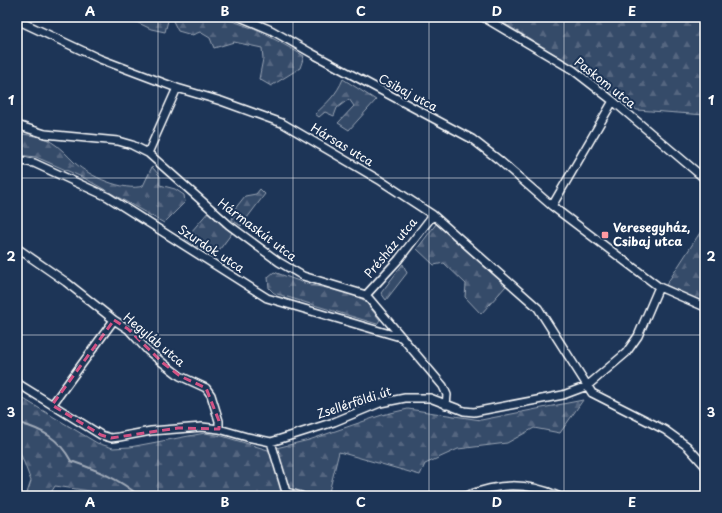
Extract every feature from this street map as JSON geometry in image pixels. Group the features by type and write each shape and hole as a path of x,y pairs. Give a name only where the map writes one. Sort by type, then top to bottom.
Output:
{"street":[{"name":"Csibaj utca","path":"240,17 271,30 472,139 499,160 552,206 659,287 705,307"},
{"name":"Paskom utca","path":"483,17 573,70 613,101 705,179"},
{"name":"Hársas utca","path":"17,20 100,59 177,88 222,101 282,123 381,181 433,214 538,308 592,393 665,430 687,446 705,466"},
{"path":"148,153 177,88"},
{"path":"552,206 613,101"},
{"name":"Hármaskút utca","path":"17,125 45,134 118,141 132,145 148,153 229,225 279,262 303,276 366,294"},
{"name":"Szurdok utca","path":"17,160 34,163 108,197 267,298 400,337"},
{"name":"Présház utca","path":"366,294 399,259 433,214"},
{"name":"Hegyláb utca","path":"17,248 66,282 114,320 128,329 147,350 163,364 180,376 206,388 211,395 219,421 219,429"},
{"name":"Zsellérföldi út","path":"17,383 101,435 111,438 178,428 202,427 219,429 271,442 334,422 380,403 405,398 430,398 464,411 474,412 563,395 587,386 626,353 638,336 659,287"},
{"path":"366,294 442,386 447,395 446,405"},
{"path":"52,404 114,320"},
{"path":"271,442 286,492 301,496"},
{"path":"466,496 488,489 506,486 526,486 541,489 558,496"}],"highlighted area":[{"path":"114,320 128,329 163,363 180,376 206,388 219,421 219,429 178,428 111,438 101,435 52,405"}],"green space":[{"path":"126,17 169,17 165,32 151,29"},
{"path":"177,17 214,17 226,19 250,27 304,56 300,68 271,86 259,79 263,59 262,48 234,42 214,48 210,38 200,32 192,35 178,31 173,21"},
{"path":"494,17 705,17 705,115 637,110 581,70"},
{"path":"343,79 376,100 349,130 338,123 354,106 349,99 337,108 334,116 325,112 319,117 315,114 335,94"},
{"path":"17,133 50,141 60,148 81,168 98,178 117,185 126,187 143,186 152,167 160,176 160,185 175,189 184,195 185,202 164,223 84,178 36,157 17,155"},
{"path":"260,189 265,194 241,226 232,220 234,210 245,196 256,194"},
{"path":"209,211 232,233 214,257 185,239"},
{"path":"436,224 506,286 481,314 465,297 466,284 444,263 434,265 417,249"},
{"path":"705,225 705,304 666,285"},
{"path":"403,264 407,273 386,300 381,293"},
{"path":"274,272 310,285 344,291 364,300 380,320 377,324 274,293 269,288 268,277"},
{"path":"17,395 97,443 113,448 130,447 205,433 222,436 268,450 309,440 382,415 408,409 481,420 583,400 560,433 534,428 507,443 458,449 425,464 420,475 339,452 328,496 114,496 111,494 55,486 49,496 26,496 31,481 17,448"},
{"path":"517,486 558,496 470,496"}],"waterway":[{"path":"17,422 34,428 55,440 71,461 98,471 124,484 139,496"}],"place":[{"name":"Veresegyház, Csibaj utca","path":"605,235"}]}
